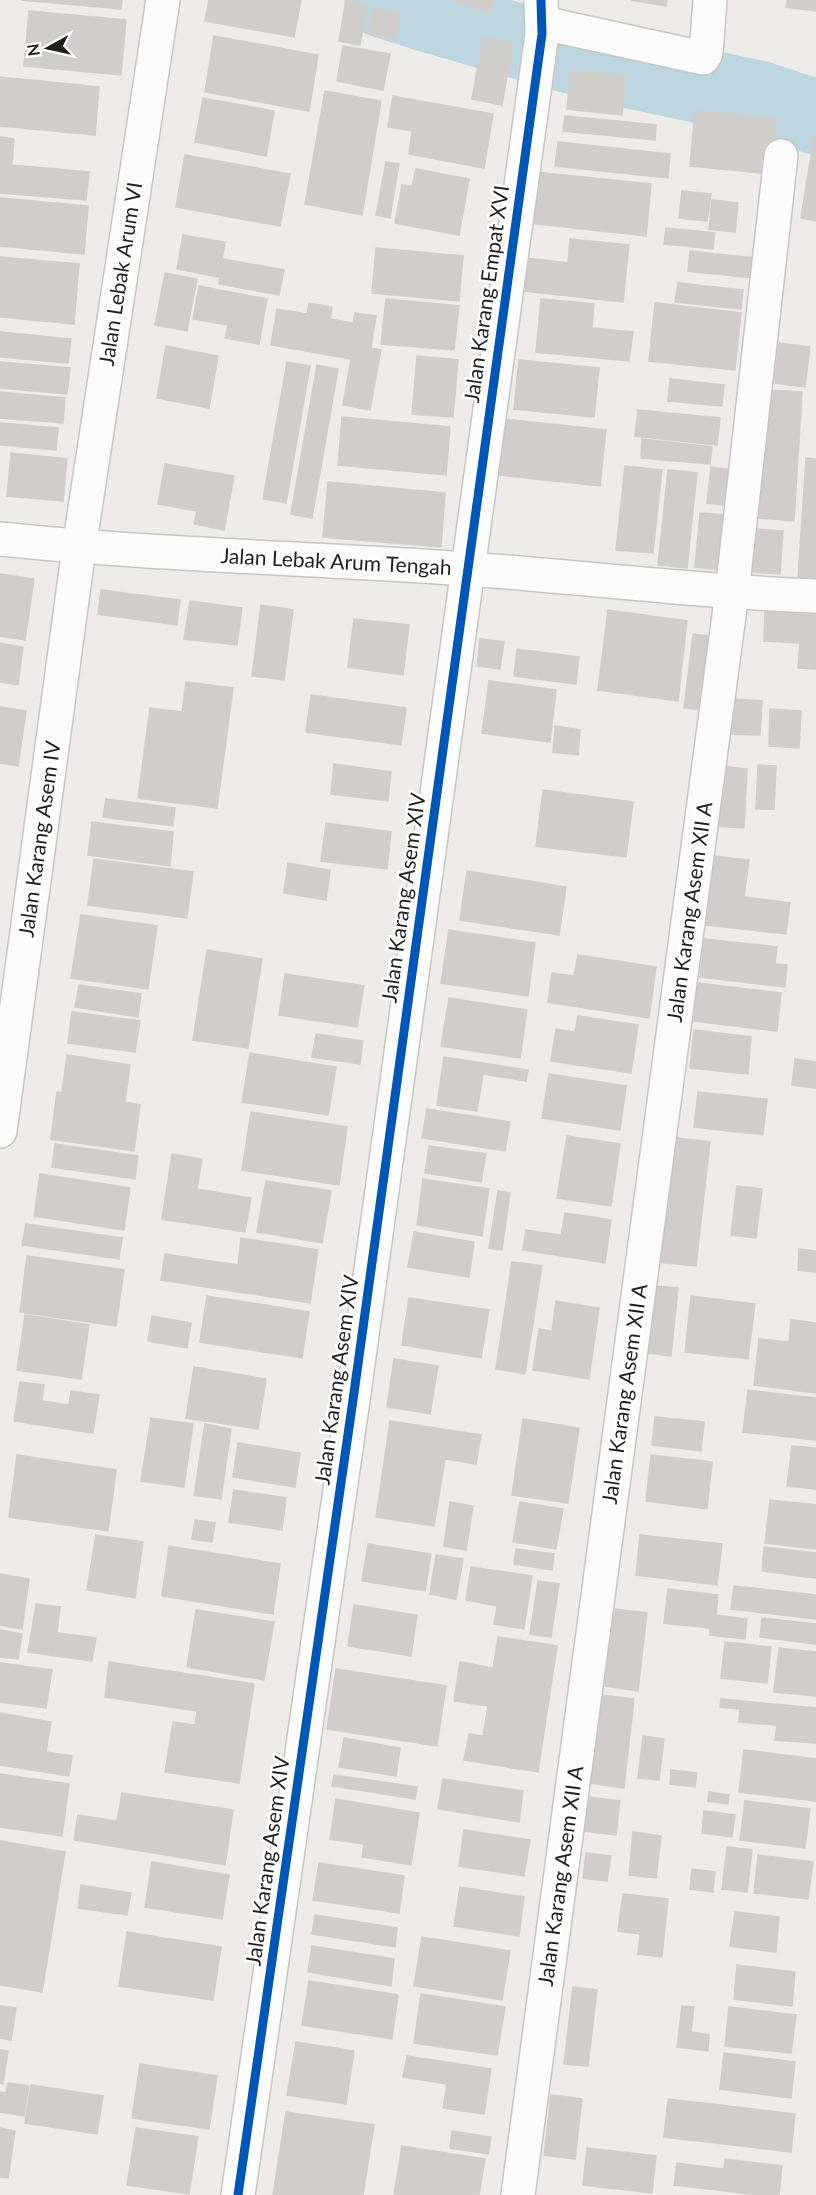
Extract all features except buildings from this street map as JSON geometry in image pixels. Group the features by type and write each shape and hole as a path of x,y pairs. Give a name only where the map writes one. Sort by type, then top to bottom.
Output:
{"street":[{"name":"Jalan Lebak Arum VI","path":"79,548 163,0"},
{"name":"Jalan Karang Empat XVI","path":"468,569 541,30 703,58 706,53 710,0"},
{"name":"Jalan Karang Asem XII A","path":"518,2195 732,593 781,156"},
{"name":"Jalan Lebak Arum Tengah","path":"0,539 79,548 468,569 732,593 816,596"},
{"name":"Jalan Karang Asem IV","path":"0,1131 79,548"},
{"name":"Jalan Karang Asem XIV","path":"238,2195 353,1400 468,569"}],"waterway":[{"path":"382,0 598,64 758,98 816,117"}],"cycle path":[{"path":"238,2195 353,1400 542,34 541,0"}]}
